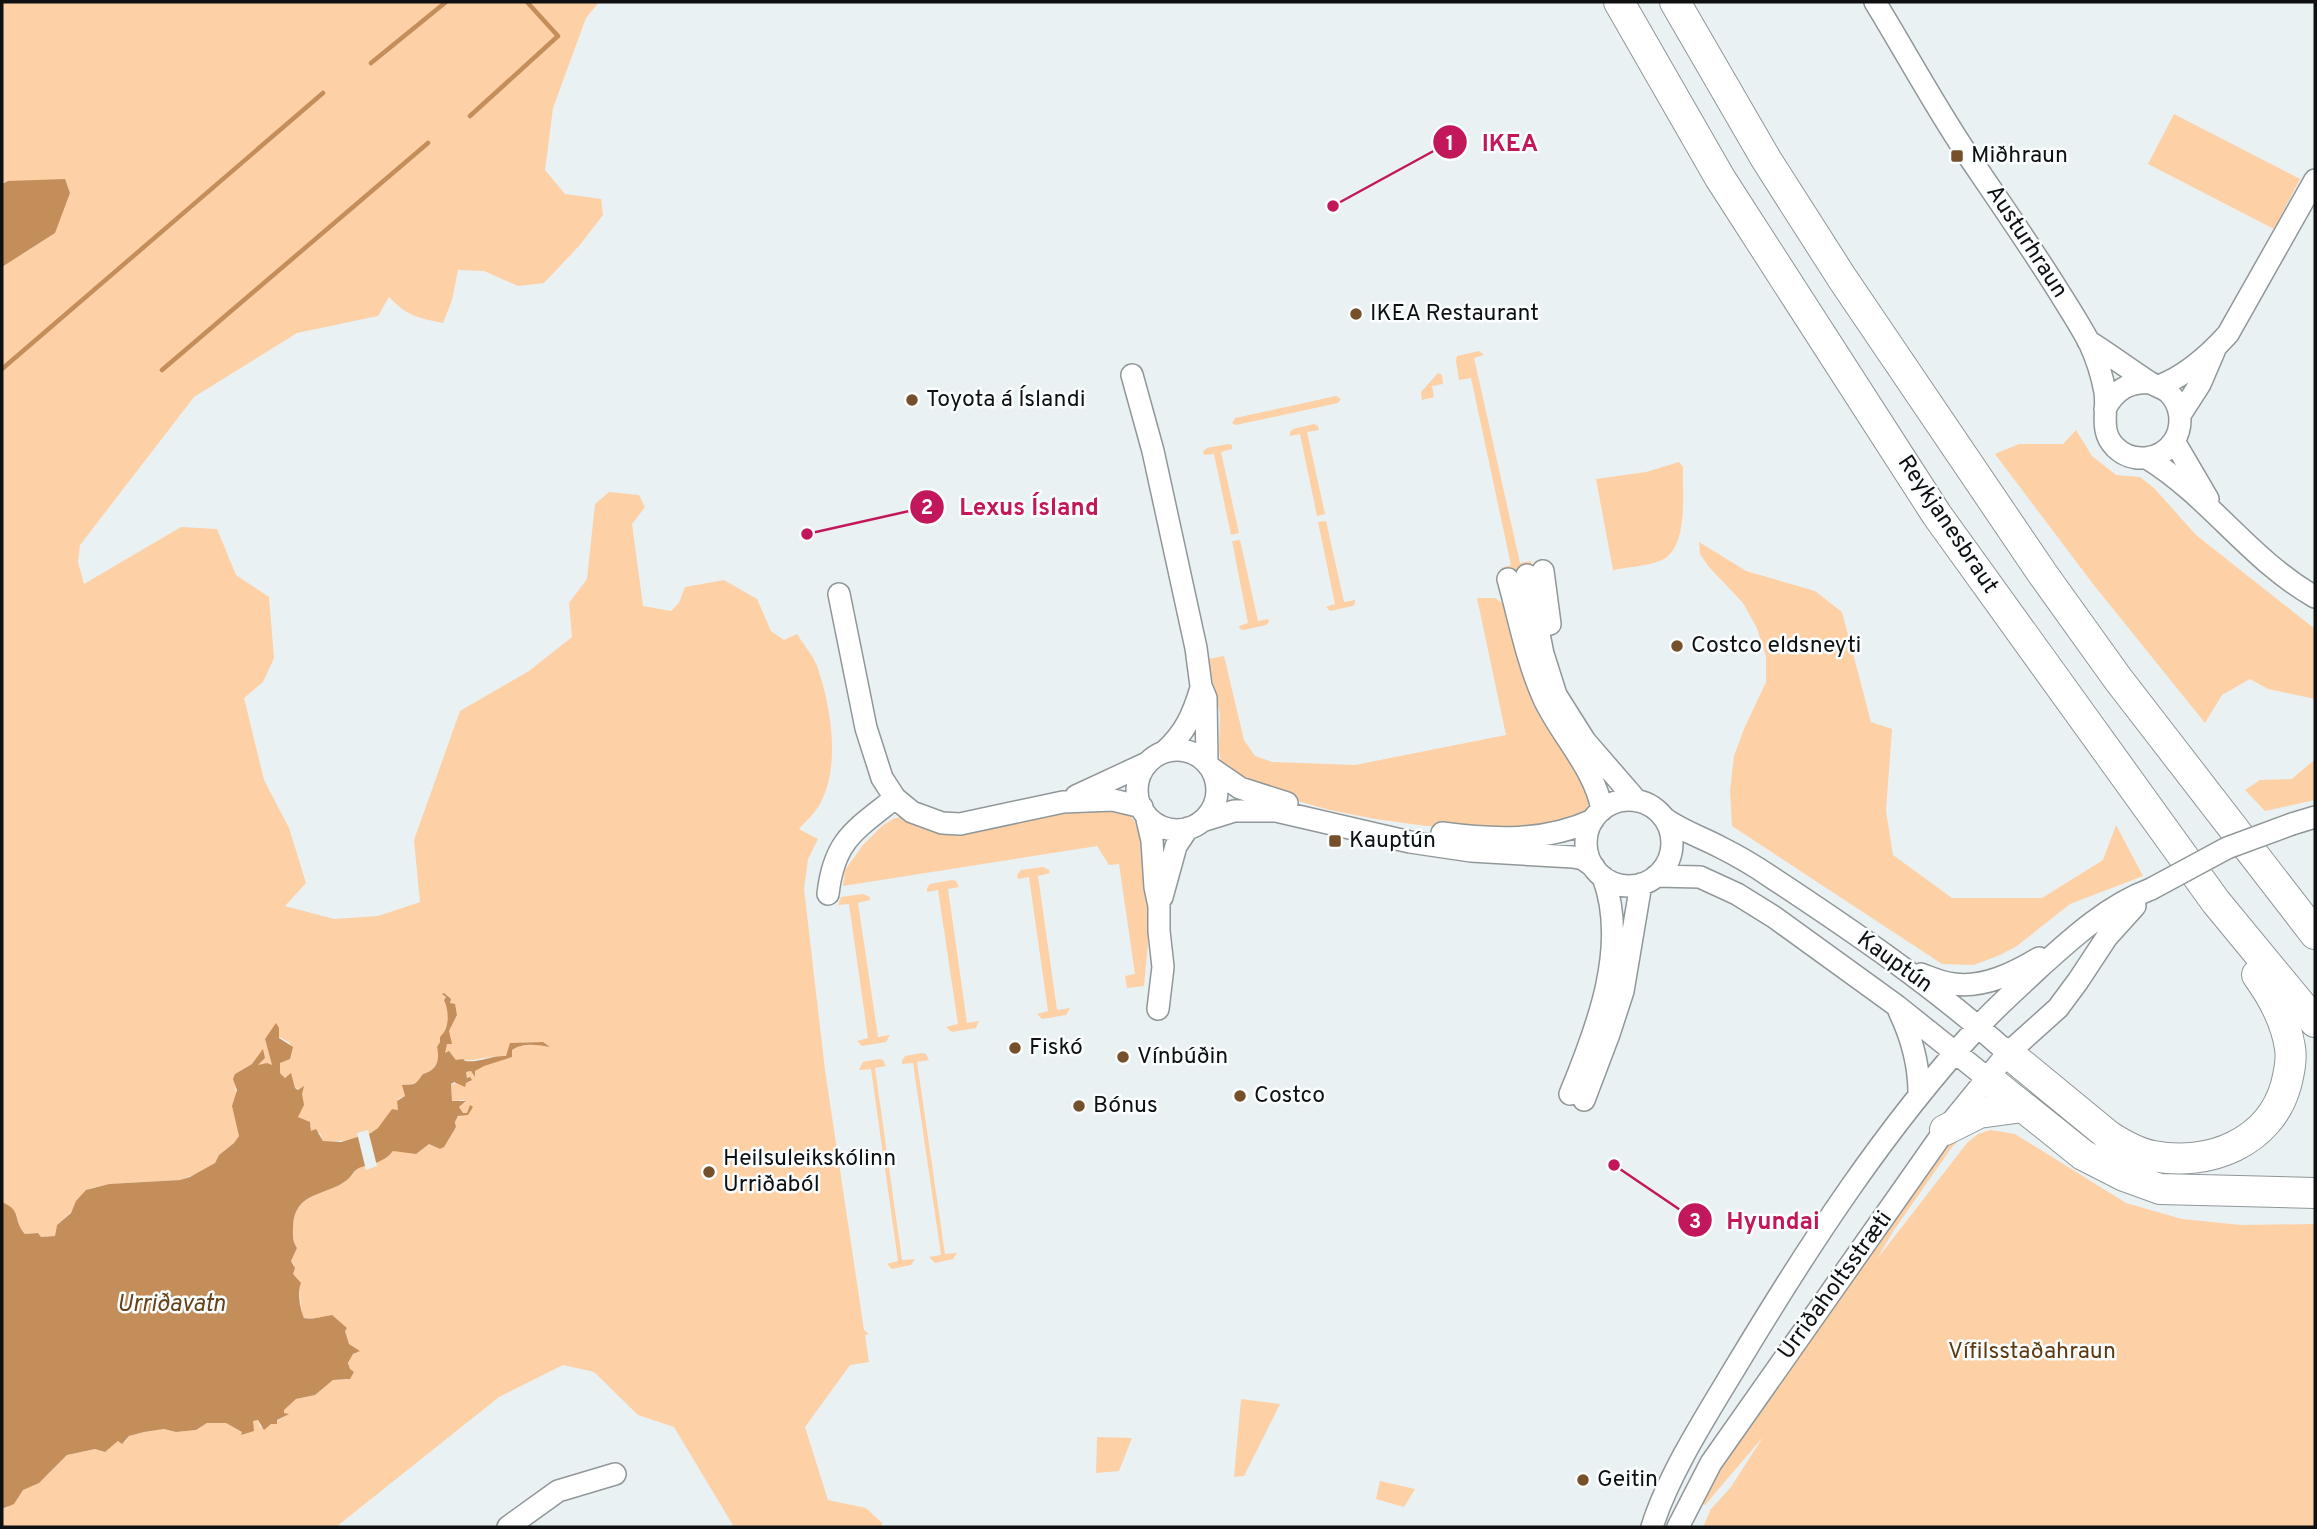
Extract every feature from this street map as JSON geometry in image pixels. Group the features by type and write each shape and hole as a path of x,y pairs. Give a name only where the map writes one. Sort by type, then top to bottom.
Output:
{"highway":[{"name":"Reykjanesbraut","path":"1619,2 1720,178 1937,515 2216,902 2315,1022"},
{"path":"1675,2 1766,159 1842,278 2020,541 2118,679 2315,934"},
{"path":"2008,1053 2109,1136 2139,1152 2156,1157 2193,1158 2246,1142 2273,1115 2283,1097 2290,1072 2290,1049 2278,1009 2267,989 2138,813 2125,792 2113,761"},
{"path":"1987,1078 2083,1156 2124,1176 2160,1189 2315,1193"},
{"path":"1945,1130 1979,1113 2023,1107"}],"street":[{"name":"Austurhraun","path":"1875,2 1964,149 2025,237 2088,341 2105,393 2105,430 2116,449 2136,458 2147,458 2170,473 2268,565 2315,597"},
{"path":"2105,409 2110,399 2125,386 2142,382 2155,385 2177,379 2228,334 2315,180"},
{"name":"Austurhraun","path":"2088,341 2173,398 2180,415"},
{"path":"2147,458 2158,455 2174,441 2180,415 2200,384 2216,347"},
{"name":"Kauptún","path":"1132,375 1156,464 1196,648 1208,712 1205,744 1209,766 1216,779 1215,802 1176,846 1159,906"},
{"name":"Austurhraun","path":"2174,441 2218,516"},
{"name":"Kauptún","path":"1664,818 1670,829 1671,855 1665,867 1649,880 1623,991 1609,1034 1577,1097 1596,1032 1610,965 1612,914 1610,894 1589,856 1587,844 1588,831 1598,815 1595,784 1560,731 1543,696 1526,575 1543,654 1556,695 1586,741 1637,801 1655,809 1681,830 1719,846 1770,876 1906,970 2008,1053"},
{"name":"Kauptún","path":"839,594 866,729 881,778 895,798 912,812 928,820 960,824 1063,802 1113,800 1144,811 1165,828 1195,825 1234,811 1276,811 1410,842 1471,851 1573,857 1615,883 1628,886 1649,880 1700,877 1727,889 1773,917 1897,1006 1987,1078"},
{"name":"Kauptún","path":"1158,1009 1163,967 1159,906 1152,841 1138,793 1139,777 1155,758 1177,740 1187,726 1201,686"},
{"path":"1155,758 1182,750 1192,752 1240,788 1278,801 1353,820 1412,830 1491,838 1525,838 1565,831 1598,815 1613,804 1637,801"},
{"name":"Kauptún","path":"1063,802 1155,758"},
{"path":"828,894 830,873 836,855 847,839 895,798"},
{"path":"1906,970 1948,983 1974,984 1999,978 2071,939 2131,897 2227,849 2307,820"},
{"path":"2008,1053 2058,1008 2107,937 2151,889"},
{"path":"1956,1052 1978,1026 2071,939"},
{"path":"1897,1006 1912,1038 1919,1093"},
{"name":"Urriðaholtsstræti","path":"1652,1527 1670,1483 1771,1308 1919,1093 1956,1052"},
{"name":"Urriðaholtsstræti","path":"1678,1527 1711,1463 1945,1130 2008,1053"},
{"path":"508,1527 558,1490 615,1474"}],"green space":[{"path":"2,2 599,2 586,18 553,108 545,170 565,194 601,199 603,215 579,246 544,283 518,286 484,271 458,270 452,300 443,323 413,315 389,297 378,316 297,333 194,397 80,545 78,562 84,584 181,527 217,529 236,575 269,597 274,658 263,682 244,698 264,780 289,828 306,883 285,906 334,919 378,916 420,902 414,840 460,711 529,671 572,637 569,603 587,579 595,504 609,492 639,495 645,507 632,524 643,606 671,611 679,603 685,587 724,580 757,599 771,631 784,640 797,634 817,666 832,735 826,789 818,807 799,829 818,839 808,859 804,889 825,1070 864,1330 869,1334 865,1335 869,1362 850,1365 805,1427 828,1500 866,1508 882,1523 881,1527 734,1527 674,1427 638,1415 594,1372 563,1365 499,1397 336,1527 2,1527 2,1509 7,1508 23,1490 46,1476 67,1455 95,1449 105,1452 114,1442 126,1441 129,1436 164,1429 176,1432 196,1430 207,1423 226,1423 242,1432 241,1435 253,1421 258,1420 260,1427 271,1424 287,1414 283,1413 284,1410 296,1399 315,1395 333,1380 347,1380 350,1359 359,1351 349,1344 343,1325 329,1315 326,1318 304,1318 302,1315 299,1287 292,1274 294,1264 291,1261 297,1248 293,1228 299,1207 313,1196 347,1180 359,1168 381,1160 393,1151 418,1152 429,1144 440,1149 456,1127 456,1119 467,1113 459,1110 461,1104 466,1103 464,1100 452,1101 451,1084 470,1082 465,1072 471,1071 474,1076 475,1071 484,1065 512,1057 512,1050 520,1046 546,1046 543,1042 511,1043 506,1056 456,1060 451,1053 445,1053 444,1048 449,1042 449,1031 457,1015 446,994 444,1000 448,1011 447,1024 437,1047 440,1058 431,1072 423,1074 415,1083 403,1085 405,1096 398,1099 398,1110 392,1109 374,1132 342,1141 323,1141 320,1133 311,1131 311,1125 298,1117 301,1107 300,1089 295,1088 291,1074 285,1078 280,1073 279,1065 290,1052 290,1043 271,1032 265,1039 272,1065 258,1065 265,1058 263,1050 252,1064 235,1074 236,1096 233,1102 239,1136 219,1155 215,1163 201,1172 180,1180 109,1184 89,1189 57,1225 55,1236 25,1234 18,1226 14,1211 2,1202 2,267 55,233 8,181 2,184"},
{"path":"2174,114 2300,179 2274,229 2148,164"},
{"path":"1479,351 1484,355 1474,358 1520,563 1531,561 1532,564 1528,568 1507,573 1501,568 1511,565 1471,378 1459,380 1456,361 1457,356"},
{"path":"1438,373 1442,375 1443,384 1432,386 1434,397 1422,400 1421,392"},
{"path":"1336,396 1341,399 1338,403 1236,425 1232,423 1235,418"},
{"path":"1314,424 1319,430 1307,432 1325,514 1317,516 1300,434 1290,436 1293,429"},
{"path":"2076,430 2092,456 2116,475 2140,477 2154,488 2196,535 2315,629 2315,699 2268,689 2250,679 2222,695 2205,723 2093,584 1995,454 2019,444 2063,444"},
{"path":"1232,445 1232,449 1221,452 1239,533 1231,535 1214,454 1204,455 1203,451"},
{"path":"1679,462 1683,467 1683,504 1677,544 1662,560 1613,570 1596,479 1646,472"},
{"path":"1326,521 1344,602 1355,600 1353,606 1330,611 1326,607 1335,604 1318,522"},
{"path":"1240,540 1258,621 1268,619 1269,622 1244,630 1239,626 1248,623 1232,541"},
{"path":"1699,542 1746,571 1815,591 1842,612 1871,722 1892,729 1886,811 1893,855 1952,898 2042,898 2103,860 2116,825 2143,876 2070,904 2017,946 2000,955 1974,965 1942,964 1732,826 1730,791 1734,756 1766,682 1766,656 1757,628 1743,603 1709,567 1700,554"},
{"path":"1477,598 1495,598 1509,608 1570,761 1589,794 1583,816 1529,829 1426,826 1330,810 1283,797 1222,771 1219,749 1220,714 1208,659 1224,656 1244,740 1255,756 1273,762 1355,765 1506,735"},
{"path":"2313,761 2315,800 2265,811 2245,790 2260,780 2292,779"},
{"path":"1103,807 1129,814 1143,833 1150,920 1144,986 1127,988 1125,976 1135,974 1119,864 1109,865 1097,846 843,886 845,870 863,845 893,819 903,816 940,833 968,833 1055,813"},
{"path":"1043,867 1050,873 1038,876 1057,1010 1070,1008 1066,1015 1042,1019 1037,1014 1048,1011 1029,877 1018,879 1017,875 1021,870"},
{"path":"956,881 959,887 948,889 967,1023 979,1021 976,1028 952,1032 946,1027 958,1024 938,890 927,892 927,888 930,884"},
{"path":"863,894 870,897 870,900 858,903 878,1037 890,1035 886,1042 862,1046 857,1041 868,1038 849,904 838,905 841,897"},
{"path":"926,1054 929,1060 917,1062 945,1254 957,1253 953,1259 935,1263 929,1257 941,1255 913,1063 902,1064 905,1056"},
{"path":"883,1060 886,1066 875,1068 902,1260 915,1259 911,1265 892,1269 887,1264 898,1261 871,1069 859,1070 863,1062"},
{"name":"Vífilsstaðahraun","path":"1961,1129 1967,1132 1952,1147 1877,1259 1967,1143 1978,1134 1991,1130 2015,1134 2126,1203 2182,1219 2241,1225 2315,1224 2315,1527 1703,1527 1711,1509 1731,1487 1763,1437 1705,1505 1699,1503 1739,1435"},
{"path":"1241,1399 1280,1404 1244,1476 1234,1477"},
{"path":"1097,1437 1132,1438 1119,1471 1096,1473"},
{"path":"1380,1481 1415,1489 1404,1507 1376,1499"}],"water":[{"path":"65,179 70,193 55,233 2,267 2,184 8,181"},
{"name":"Urriðavatn","path":"442,994 451,999 450,1003 455,1004 457,1015 449,1031 452,1044 447,1044 445,1053 449,1051 456,1060 475,1061 506,1056 510,1043 543,1042 550,1047 516,1047 512,1050 512,1057 484,1066 475,1071 475,1077 471,1071 466,1072 467,1078 472,1080 466,1083 465,1087 454,1082 451,1084 452,1101 466,1101 459,1107 463,1113 467,1113 470,1105 473,1107 468,1115 458,1116 456,1127 444,1147 440,1149 429,1144 416,1154 393,1151 382,1160 357,1169 347,1180 313,1196 299,1207 293,1227 297,1248 291,1261 295,1268 293,1274 301,1283 301,1310 304,1318 332,1315 347,1328 345,1331 349,1344 360,1351 353,1354 348,1363 354,1372 350,1379 333,1380 315,1395 296,1399 284,1410 284,1413 289,1414 264,1430 258,1420 253,1421 254,1431 241,1435 242,1432 226,1423 207,1423 196,1430 176,1432 164,1429 129,1436 122,1444 118,1441 105,1452 95,1449 67,1455 39,1483 23,1490 14,1504 2,1509 2,1202 13,1209 25,1234 55,1236 57,1225 71,1213 76,1201 86,1190 109,1184 180,1180 215,1163 219,1155 239,1136 232,1106 237,1090 233,1079 235,1074 252,1064 263,1049 265,1058 258,1065 272,1065 265,1039 276,1023 279,1038 293,1047 290,1059 280,1063 280,1073 285,1078 291,1073 298,1090 304,1086 304,1105 298,1117 310,1122 311,1131 316,1129 323,1141 341,1142 371,1133 392,1109 398,1110 397,1101 405,1096 402,1085 414,1084 436,1064 437,1047 448,1019 444,1000 446,997"}],"pier":[{"path":"368,1130 377,1166 366,1170 357,1133"}],"waterway":[{"path":"371,63 446,2"},
{"path":"470,116 558,36 527,2"},
{"path":"2,369 323,93"},
{"path":"162,370 428,143"}],"place":[{"name":"Miðhraun","path":"1957,156"},
{"name":"IKEA","path":"1333,206"},
{"name":"IKEA Restaurant","path":"1356,314"},
{"name":"Toyota á Íslandi","path":"912,400"},
{"name":"Lexus Ísland","path":"807,534"},
{"name":"Costco eldsneyti","path":"1677,646"},
{"name":"Kauptún","path":"1335,841"},
{"name":"Fiskó","path":"1015,1048"},
{"name":"Vínbúðin","path":"1123,1057"},
{"name":"Costco","path":"1240,1096"},
{"name":"Bónus","path":"1079,1106"},
{"name":"Hyundai","path":"1614,1165"},
{"name":"Heilsuleikskólinn Urriðaból","path":"709,1172"},
{"name":"Geitin","path":"1583,1480"}]}
